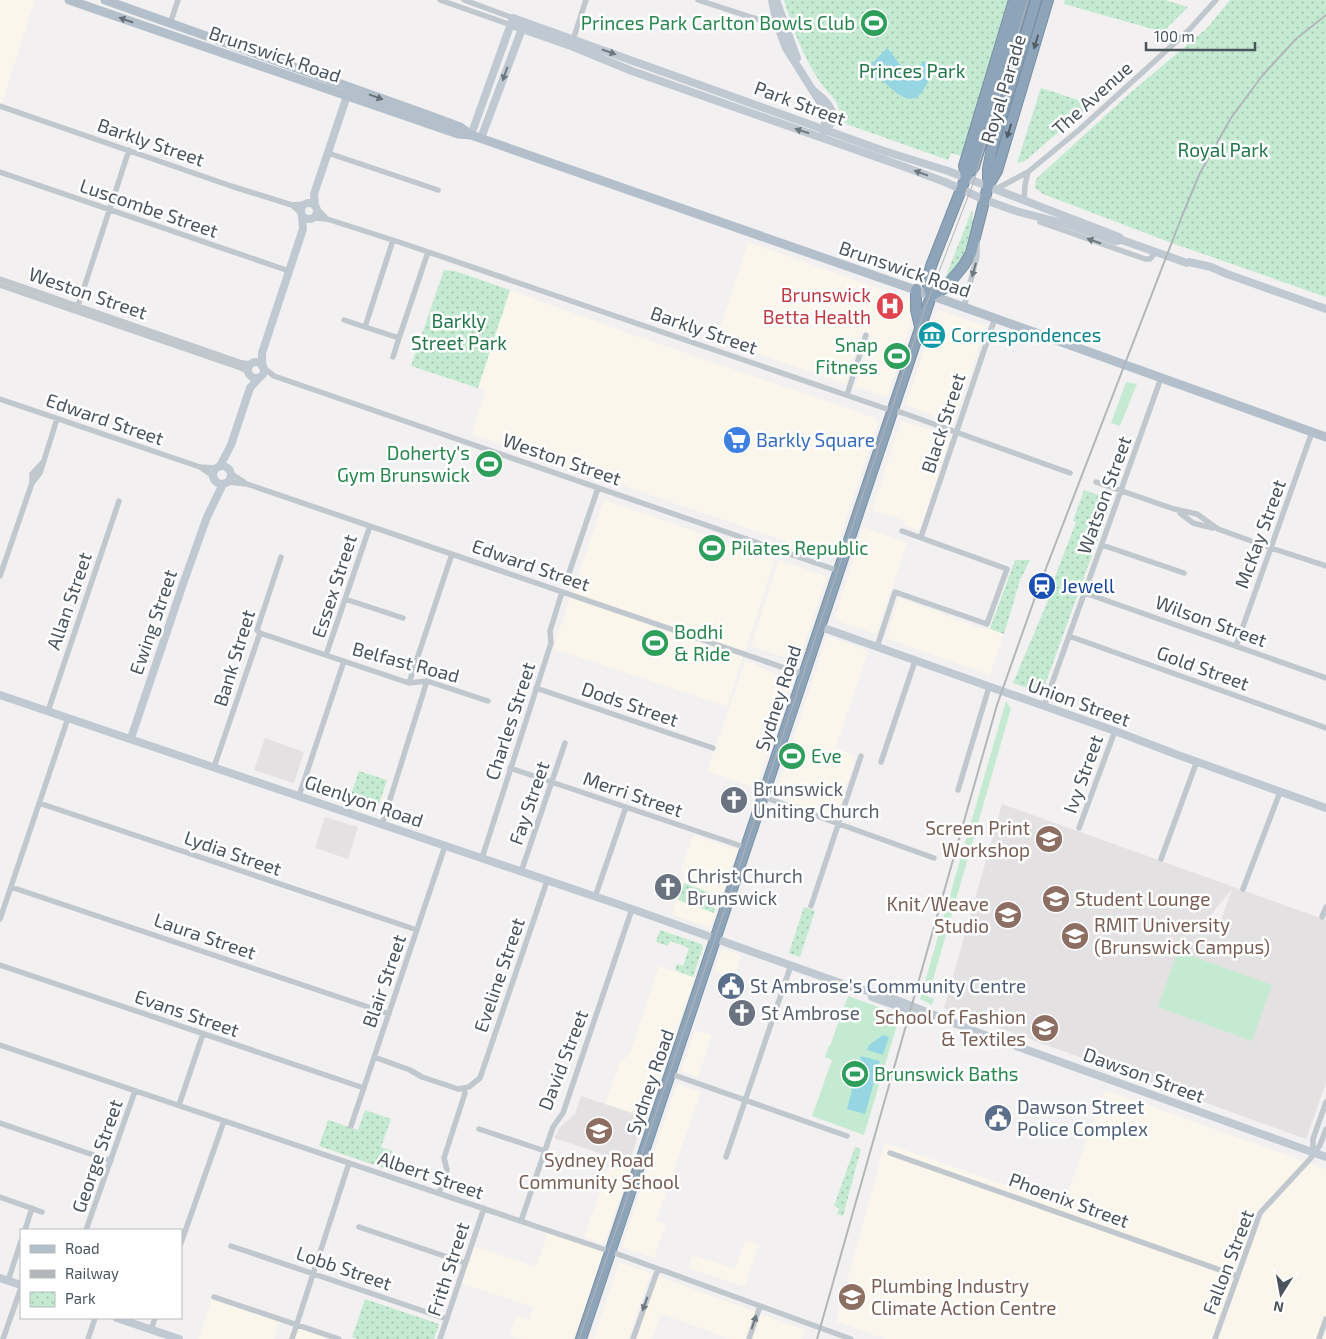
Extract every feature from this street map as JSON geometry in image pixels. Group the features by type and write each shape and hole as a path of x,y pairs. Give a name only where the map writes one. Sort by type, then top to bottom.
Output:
{"highway":[{"name":"Royal Parade","path":"1014,0 974,167 966,177 960,190 931,266 927,282 932,296 946,287 964,266 971,252 985,200 992,188 1048,0"},
{"name":"Royal Parade","path":"996,76 1024,0"},
{"name":"Royal Parade","path":"992,188 988,169 992,148 1036,0"},
{"path":"1012,81 1023,84"},
{"path":"916,290 916,310 920,328"},
{"name":"Sydney Road","path":"581,1339 717,939 892,410 932,296"}],"main road":[{"name":"Brunswick Road","path":"68,0 167,34 349,92"},
{"name":"Brunswick Road","path":"105,0 458,134 481,138 916,290 1326,437"},
{"path":"167,34 170,24"}],"street":[{"path":"170,24 178,0"},
{"name":"Park Street","path":"443,0 572,43 882,155 902,166 985,200 1115,241 1122,240"},
{"name":"Park Street","path":"464,0 512,22 522,29 572,43"},
{"path":"572,43 586,0"},
{"path":"698,0 772,24 780,23"},
{"path":"772,0 802,72 814,91 823,98 832,112 831,123 824,134"},
{"path":"776,0 780,23"},
{"name":"The Avenue","path":"992,188 1028,172 1086,124 1189,30 1216,0"},
{"path":"471,135 512,22"},
{"path":"481,138 522,29"},
{"path":"262,353 249,368 249,373 254,378 260,377 264,373 262,353 302,230 301,208 314,194 349,92"},
{"name":"Barkly Street","path":"0,106 231,186 292,205 305,204"},
{"path":"77,308 129,150"},
{"path":"328,153 438,190"},
{"name":"Park Street","path":"882,155 920,161 1119,237 1154,253 1187,263 1192,267 1226,274 1326,309"},
{"path":"902,166 904,158"},
{"name":"Luscombe Street","path":"0,172 289,272"},
{"path":"1024,200 1028,172"},
{"path":"302,230 317,214 314,194"},
{"path":"305,204 311,203 316,207"},
{"name":"Barkly Street","path":"292,205 301,215"},
{"name":"Barkly Street","path":"316,207 327,219"},
{"path":"301,215 306,219 312,218"},
{"name":"Park Street","path":"1042,217 1040,222 1145,259 1150,259 1154,253"},
{"name":"Barkly Street","path":"312,218 327,219 393,240 1070,472"},
{"name":"Royal Parade","path":"964,307 977,256 977,231"},
{"path":"365,327 393,240"},
{"path":"393,358 428,252"},
{"name":"Weston Street","path":"0,279 165,339 241,368 249,373"},
{"name":"Weston Street","path":"0,285 77,308"},
{"name":"Black Street","path":"921,537 994,318"},
{"path":"344,320 399,338"},
{"path":"847,395 866,335"},
{"name":"Weston Street","path":"165,339 242,363 253,363"},
{"path":"253,363 259,363 263,367"},
{"name":"Weston Street","path":"263,367 274,376 839,571"},
{"name":"Ewing Street","path":"131,738 182,584 222,475 250,388 249,373"},
{"name":"Weston Street","path":"260,377 274,376"},
{"name":"Ewing Street","path":"250,388 260,377"},
{"name":"Watson Street","path":"1044,706 1162,378"},
{"name":"Edward Street","path":"0,399 805,675"},
{"path":"0,576 32,483 32,474 42,463 57,419"},
{"name":"McKay Street","path":"1236,646 1312,432"},
{"path":"1096,482 1200,516 1218,528"},
{"path":"568,576 598,488"},
{"name":"Allan Street","path":"48,711 119,501"},
{"path":"1174,509 1183,514 1193,524 1218,528 1326,567"},
{"name":"Essex Street","path":"326,656 370,526"},
{"path":"877,647 895,592 987,624 1007,569 902,531"},
{"path":"1102,545 1184,573"},
{"path":"408,682 452,554"},
{"name":"Bank Street","path":"214,768 260,633 258,630 281,557"},
{"name":"Charles Street","path":"482,858 551,643 550,632 562,592"},
{"name":"Wilson Street","path":"1085,592 1326,678"},
{"path":"345,599 403,618"},
{"name":"Union Street","path":"821,627 1326,808"},
{"name":"Belfast Road","path":"260,633 408,682 427,681 488,701"},
{"name":"Gold Street","path":"1069,636 1326,728"},
{"path":"298,796 344,661"},
{"path":"881,762 915,661"},
{"path":"382,825 427,681"},
{"path":"958,790 989,687"},
{"name":"Dods Street","path":"536,688 713,748"},
{"name":"Glenlyon Road","path":"0,694 717,939"},
{"path":"0,919 68,718"},
{"name":"Ivy Street","path":"1079,828 1115,731"},
{"name":"Fay Street","path":"521,872 565,743"},
{"path":"811,906 837,823 861,756"},
{"path":"1162,859 1197,761"},
{"name":"Merri Street","path":"510,768 747,848"},
{"path":"1244,889 1280,792"},
{"path":"764,797 934,858"},
{"name":"Lydia Street","path":"39,803 417,930"},
{"path":"595,897 626,807"},
{"name":"Blair Street","path":"351,1126 446,846"},
{"name":"Eveline Street","path":"464,1089 480,1078 547,880"},
{"name":"Laura Street","path":"11,887 389,1014"},
{"path":"1322,917 1326,907"},
{"name":"David Street","path":"521,1221 554,1127 563,1114 632,909"},
{"name":"Dawson Street","path":"717,939 843,984 902,1008 951,1022 1326,1157"},
{"path":"726,1157 791,965"},
{"name":"Evans Street","path":"0,966 364,1088"},
{"path":"179,1105 203,1034"},
{"name":"Albert Street","path":"0,1045 611,1251 851,1339"},
{"path":"374,1057 410,1070 422,1077 458,1089 464,1089 465,1093 444,1158 447,1170 439,1193"},
{"path":"671,1074 847,1136"},
{"name":"George Street","path":"86,1229 135,1091"},
{"name":"Fallon Street","path":"1313,1152 1313,1139 1326,1102"},
{"path":"182,1240 224,1120"},
{"path":"0,1123 111,1161"},
{"path":"479,1129 545,1152"},
{"name":"Fallon Street","path":"1215,1339 1260,1213 1307,1162 1320,1145 1326,1129"},
{"name":"Phoenix Street","path":"890,1153 1237,1276"},
{"path":"292,1339 349,1163"},
{"path":"0,1197 42,1212"},
{"path":"25,1229 32,1208"},
{"name":"Frith Street","path":"440,1339 484,1208"},
{"path":"360,1227 465,1263"},
{"path":"8,1281 20,1244"},
{"name":"Lobb Street","path":"231,1246 447,1319"},
{"path":"633,1339 658,1269"},
{"path":"0,1278 20,1287"},
{"path":"3,1339 20,1290"},
{"path":"214,1296 339,1339"},
{"path":"749,1339 760,1306"},
{"path":"88,1339 95,1319"},
{"path":"119,1319 168,1337 179,1339"},
{"path":"151,1330 156,1319"},
{"path":"1319,1339 1326,1319"}],"shaded area":[{"path":"0,0 35,0 0,110"},
{"path":"748,242 911,300 911,323 887,397 855,387 871,337 862,333 845,384 717,339"},
{"path":"510,290 622,331 875,418 878,423 834,556 832,557 472,434 485,391 478,388"},
{"path":"939,310 986,326 954,422 908,406 906,403"},
{"path":"901,421 951,436 920,531 904,525 905,521 872,510"},
{"path":"604,500 775,559 727,706 553,648"},
{"path":"863,527 907,543 876,634 837,621 835,618"},
{"path":"779,560 825,576 826,579 798,662 751,646"},
{"path":"899,598 978,627 1004,634 990,675 886,638"},
{"path":"827,636 868,651 836,746 837,749 856,756 836,818 775,796"},
{"path":"745,661 792,681 756,788 707,771"},
{"path":"265,738 304,752 294,783 254,770"},
{"path":"1002,804 1326,920 1326,1083 1306,1139 944,1008","holes":["1232,889 1217,932 1201,927"]},
{"path":"325,817 358,827 348,859 315,848"},
{"path":"693,835 738,850 711,928 672,915 685,874 681,871"},
{"path":"722,949 741,955 734,978 715,972"},
{"path":"659,966 695,978 646,1118 605,1104 620,1063 630,1053"},
{"path":"695,1030 712,1035 698,1077 681,1071"},
{"path":"677,1084 701,1092 656,1221 666,1224 654,1258 622,1247"},
{"path":"1105,1090 1326,1169 1326,1339 885,1339 836,1321 885,1143 1063,1205"},
{"name":"Sydney Road Community School","path":"581,1096 644,1117 629,1163 554,1138 560,1127 575,1114"},
{"path":"612,1157 632,1164 604,1244 584,1237"},
{"path":"548,1233 604,1252 574,1339 522,1339 510,1335 516,1316 529,1320 533,1307 460,1283 472,1246 536,1267"},
{"path":"745,1240 759,1245 745,1287 688,1268 693,1255 735,1269"},
{"path":"619,1262 651,1273 628,1339 593,1339"},
{"path":"657,1276 805,1330 801,1339 730,1339 661,1314 652,1339 636,1339"},
{"path":"212,1299 280,1321 274,1339 198,1339"},
{"path":"298,1327 334,1339 294,1339"}],"green space":[{"name":"Princes Park","path":"784,0 1008,0 961,156 951,153 948,160 846,124 835,100 814,73 804,53"},
{"path":"1065,0 1165,0 1188,7 1163,32 1064,4"},
{"name":"Royal Park","path":"1230,0 1326,0 1326,297 1169,242 1043,194 1035,188 1036,179 1129,94 1207,28"},
{"path":"1041,88 1091,104 1025,161 1017,163"},
{"path":"972,210 972,229 967,249 958,268 944,281"},
{"name":"Barkly Street Park","path":"444,270 455,271 510,290 478,388 411,366"},
{"path":"1126,382 1137,384 1120,426 1111,423"},
{"path":"1084,490 1112,500 1042,693 1013,683 1052,591 1050,590 1076,522 1073,521"},
{"path":"1015,560 1030,560 1020,580 1004,634 990,629"},
{"path":"1006,701 1011,709 928,997 934,999 932,1005 920,999"},
{"path":"359,771 387,780 377,810 349,801"},
{"path":"684,883 719,896 714,913 678,900"},
{"path":"804,907 815,911 800,957 789,953"},
{"path":"660,930 701,944 703,947 693,977 675,970 677,964 683,966 689,948 670,941 668,946 656,942"},
{"path":"1178,951 1272,985 1252,1041 1158,1007"},
{"name":"Brunswick Baths","path":"848,996 900,1015 864,1135 812,1116 832,1060 825,1057"},
{"path":"365,1110 391,1119 381,1147 392,1151 386,1169 319,1146 328,1120 358,1130"},
{"path":"855,1147 861,1149 843,1216 837,1214 839,1208 834,1206"},
{"path":"365,1299 439,1324 434,1339 358,1339 352,1337"}],"water":[{"path":"887,48 899,63 906,68 917,66 925,61 935,68 919,95 914,98 902,96 882,80 874,80 870,66"},
{"path":"883,1035 889,1037 883,1055 867,1050 869,1045"},
{"path":"861,1056 880,1061 865,1114 847,1109"}],"tram line":[{"path":"579,1339 709,957 925,308 974,181 1028,0"}],"railway":[{"path":"817,1339 997,705 1038,589 1200,173 1231,118 1262,76 1296,39 1326,15"}],"place":[{"name":"Princes Park Carlton Bowls Club","path":"874,23"},
{"name":"Brunswick Betta Health","path":"890,306"},
{"name":"Correspondences","path":"932,335"},
{"name":"Snap Fitness","path":"897,356"},
{"name":"Barkly Square","path":"737,440"},
{"name":"Doherty's Gym Brunswick","path":"489,464"},
{"name":"Pilates Republic","path":"712,548"},
{"name":"Jewell","path":"1042,586"},
{"name":"Bodhi & Ride","path":"655,643"},
{"name":"Eve","path":"792,756"},
{"name":"Brunswick Uniting Church","path":"734,800"},
{"name":"Screen Print Workshop","path":"1049,839"},
{"name":"Christ Church Brunswick","path":"668,887"},
{"name":"Student Lounge","path":"1056,899"},
{"name":"Knit/Weave Studio","path":"1008,915"},
{"name":"RMIT University (Brunswick Campus)","path":"1075,936"},
{"name":"St Ambrose's Community Centre","path":"731,986"},
{"name":"St Ambrose","path":"742,1013"},
{"name":"School of Fashion & Textiles","path":"1045,1028"},
{"name":"Brunswick Baths","path":"855,1074"},
{"name":"Dawson Street Police Complex","path":"998,1118"},
{"name":"Sydney Road Community School","path":"599,1131"},
{"name":"Plumbing Industry Climate Action Centre","path":"852,1297"}]}
